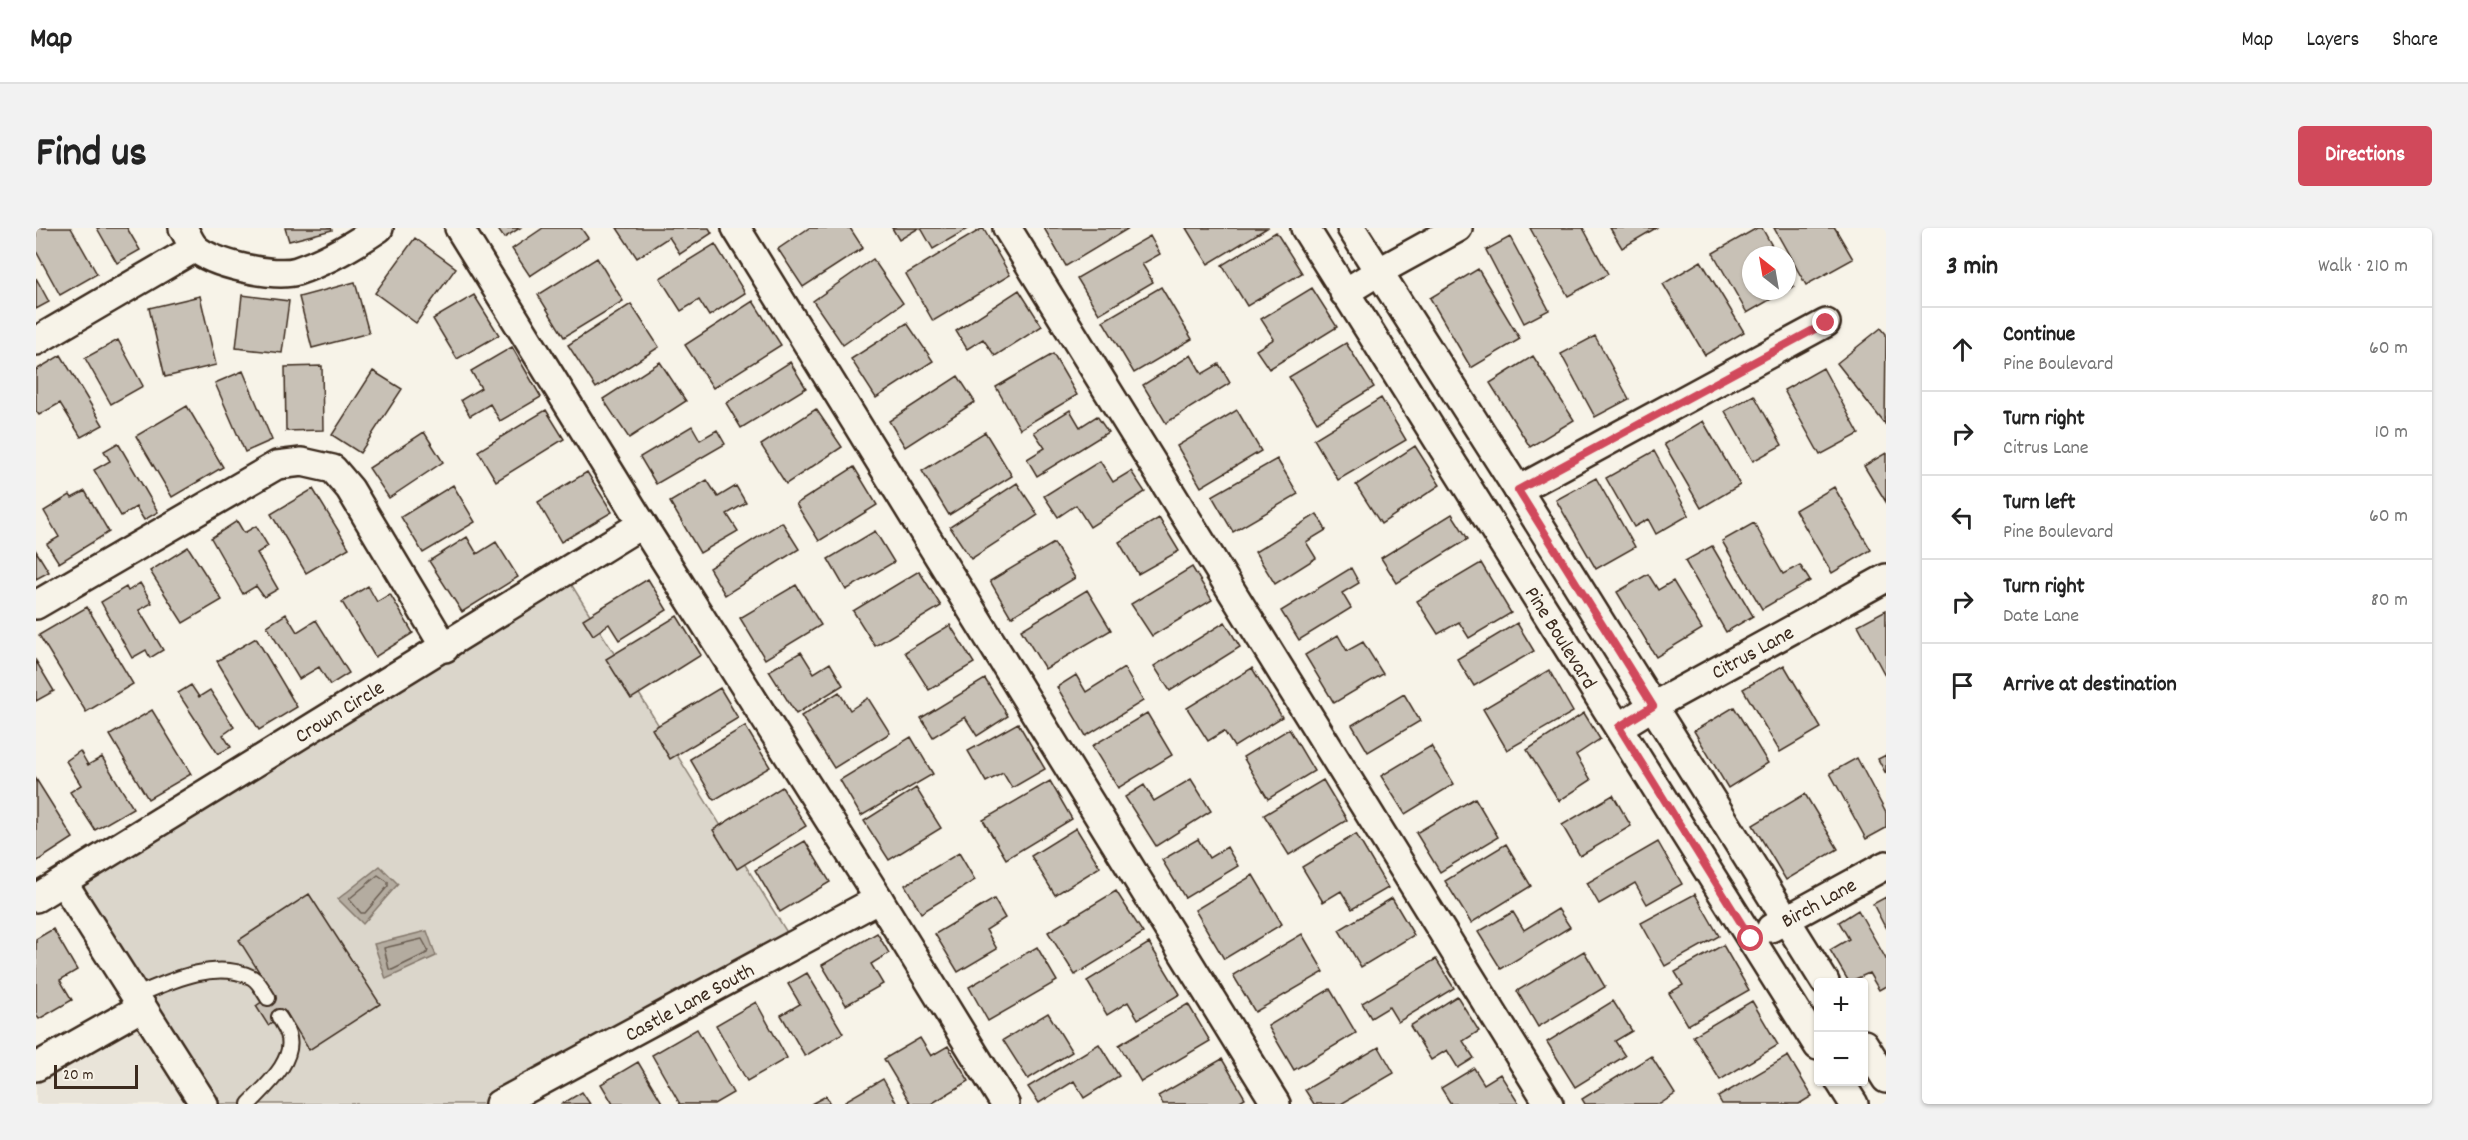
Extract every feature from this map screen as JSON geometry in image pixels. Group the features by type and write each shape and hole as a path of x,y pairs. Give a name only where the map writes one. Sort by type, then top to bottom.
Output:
{"street":[{"path":"36,341 189,238 226,264 258,271 295,272 349,249 379,228"},
{"path":"459,228 642,524 879,899 1000,1102"},
{"path":"736,228 1276,1104"},
{"path":"1007,228 1549,1104"},
{"name":"Pine Boulevard","path":"1305,228 1814,1040"},
{"name":"Pine Boulevard","path":"1351,228 1518,490 1822,978"},
{"path":"1344,293 1458,228"},
{"path":"1518,490 1826,323"},
{"path":"36,605 277,465 302,462 333,469 350,489 445,648"},
{"name":"Crown Circle","path":"36,898 445,648 642,524"},
{"name":"Citrus Lane","path":"1619,727 1886,578"},
{"name":"Birch Lane","path":"1751,939 1886,865"},
{"path":"63,882 204,1104"},
{"name":"Castle Lane South","path":"499,1104 879,899"},
{"path":"36,1067 139,1002"},
{"path":"1868,1052 1886,1079"},
{"path":"1843,1086 1854,1104"}],"lane":[{"path":"139,1002 190,975 228,970 253,977 268,998"},
{"path":"249,1104 276,1076 289,1052 289,1036 279,1017"}],"shaded area":[{"path":"563,571 796,947 506,1104 212,1104 145,996 80,879"},
{"path":"145,996 212,1104 36,1104 36,1058"}],"water":[{"path":"380,866 398,884 363,924 338,899"},
{"path":"427,931 436,956 386,979 374,944"}],"building":[{"path":"36,228 71,228 97,274 60,295 36,251"},
{"path":"97,228 127,228 140,250 117,263"},
{"path":"285,228 331,228 332,230 289,241"},
{"path":"497,228 520,228 504,238"},
{"path":"543,228 581,228 588,238 530,276 512,249"},
{"path":"617,228 709,228 712,233 680,254 669,237 637,258"},
{"path":"809,228 850,228 863,248 803,287 778,249"},
{"path":"892,228 919,228 899,240"},
{"path":"921,228 969,228 933,249"},
{"path":"983,228 1010,275 933,321 906,274"},
{"path":"1044,228 1129,228 1066,266"},
{"path":"1186,228 1267,228 1208,264"},
{"path":"1530,228 1583,228 1608,274 1568,296"},
{"path":"1610,228 1656,228 1622,248"},
{"path":"1757,228 1762,228 1772,246 1742,246 1742,300 1769,300 1747,313 1713,253"},
{"path":"1774,228 1835,228 1853,259 1806,285 1796,267 1796,246 1784,246"},
{"path":"1276,232 1302,273 1247,306 1222,265"},
{"path":"1150,236 1160,254 1142,264 1153,282 1099,314 1077,278"},
{"path":"1510,237 1549,310 1524,323 1486,250"},
{"path":"415,238 456,268 416,323 375,293"},
{"path":"715,244 745,293 709,316 699,300 681,311 660,278"},
{"path":"597,258 623,301 564,337 538,295"},
{"path":"873,259 903,303 843,345 813,301"},
{"path":"1701,261 1744,332 1705,355 1663,284"},
{"path":"1478,269 1520,339 1471,368 1430,298"},
{"path":"36,278 49,302 36,309"},
{"path":"355,282 369,333 312,348 299,297"},
{"path":"1161,287 1192,339 1134,373 1103,321"},
{"path":"1312,288 1337,327 1269,369 1256,350 1274,339 1261,319"},
{"path":"1019,290 1042,326 995,356 983,339 967,349 956,331"},
{"path":"242,295 289,301 282,353 236,348"},
{"path":"474,295 499,335 457,359 433,319"},
{"path":"200,296 216,365 165,377 149,308"},
{"path":"753,301 781,345 713,388 685,345"},
{"path":"631,304 659,347 596,388 568,345"},
{"path":"907,323 933,361 876,398 851,359"},
{"path":"1881,328 1886,334 1885,424 1837,363"},
{"path":"1595,336 1629,399 1595,417 1561,354"},
{"path":"118,340 143,386 111,404 85,358"},
{"path":"1346,343 1374,387 1317,422 1289,377"},
{"path":"512,347 541,397 500,421 490,404 470,416 461,400 481,388 471,371"},
{"path":"1053,354 1077,395 1020,429 996,387"},
{"path":"61,355 103,425 81,437 60,403 39,415 36,411 36,370"},
{"path":"1191,355 1202,374 1219,364 1230,383 1166,423 1143,385"},
{"path":"1533,356 1574,420 1530,447 1490,383"},
{"path":"660,362 686,401 629,438 603,399"},
{"path":"790,362 806,388 741,428 726,403"},
{"path":"322,366 323,430 286,431 285,367"},
{"path":"1823,368 1859,434 1820,455 1784,390"},
{"path":"243,371 272,440 245,452 215,383"},
{"path":"373,371 402,389 360,453 332,435"},
{"path":"958,376 975,402 905,447 889,421"},
{"path":"1754,395 1782,445 1753,461 1725,411"},
{"path":"1381,398 1406,440 1338,480 1314,439"},
{"path":"187,406 223,467 172,497 136,436"},
{"path":"816,409 842,447 786,484 761,445"},
{"path":"546,410 564,439 496,481 478,451"},
{"path":"1070,410 1080,427 1097,416 1108,432 1037,476 1027,459 1045,448 1034,432"},
{"path":"1237,410 1261,451 1201,487 1177,446"},
{"path":"1703,421 1740,485 1701,508 1664,444"},
{"path":"692,426 700,440 717,430 725,444 656,484 640,457"},
{"path":"424,432 443,462 389,498 369,468"},
{"path":"985,432 1012,476 949,515 922,471"},
{"path":"118,443 158,512 144,520 136,507 121,516 94,470 110,461 104,451"},
{"path":"1415,446 1440,485 1381,524 1356,485"},
{"path":"1654,451 1689,515 1656,534 1648,519 1634,527 1606,478"},
{"path":"1886,453 1886,502 1864,466"},
{"path":"1277,459 1298,494 1233,532 1212,496"},
{"path":"1100,461 1113,482 1131,471 1145,492 1090,527 1076,505 1058,517 1044,496"},
{"path":"854,467 877,505 819,541 796,504"},
{"path":"587,472 612,512 561,542 538,502"},
{"path":"1596,478 1635,547 1596,569 1556,500"},
{"path":"707,480 718,497 736,486 746,503 727,514 738,531 700,553 670,502"},
{"path":"1017,483 1038,515 971,559 950,527"},
{"path":"453,485 475,522 423,553 401,517"},
{"path":"1834,487 1871,550 1832,573 1795,510"},
{"path":"313,489 349,548 306,573 271,514"},
{"path":"85,491 109,532 59,563 47,544 59,537 44,511 70,495 72,498"},
{"path":"1317,514 1326,530 1306,542 1316,558 1275,584 1255,552"},
{"path":"1452,514 1468,539 1397,583 1381,558"},
{"path":"1159,518 1179,551 1138,574 1119,542"},
{"path":"237,521 244,533 256,526 268,546 257,553 278,589 264,597 256,586 243,594 211,538"},
{"path":"782,522 799,549 725,595 709,568"},
{"path":"1754,523 1783,574 1800,565 1810,581 1762,609 1722,541"},
{"path":"875,531 894,562 846,590 828,559"},
{"path":"467,537 477,554 496,542 518,577 462,612 429,561"},
{"path":"1054,543 1075,578 1011,617 990,581"},
{"path":"1712,546 1753,616 1726,632 1685,561"},
{"path":"188,547 222,600 183,623 150,571"},
{"path":"36,551 49,572 36,579"},
{"path":"1481,563 1511,613 1469,638 1459,622 1438,634 1417,601"},
{"path":"1192,567 1212,600 1152,636 1131,604"},
{"path":"1351,568 1359,583 1342,593 1351,608 1299,640 1281,611"},
{"path":"919,571 941,606 875,646 853,611"},
{"path":"1648,574 1658,590 1673,581 1702,629 1656,657 1617,592"},
{"path":"648,579 667,610 619,640 609,624 593,635 583,619"},
{"path":"140,583 152,603 139,610 163,650 150,658 146,650 132,658 101,602 126,587 128,591"},
{"path":"796,585 821,625 765,659 740,618"},
{"path":"368,586 377,602 390,594 413,633 375,657 342,602"},
{"path":"1087,590 1111,630 1045,669 1021,630"},
{"path":"87,607 133,684 86,712 39,635"},
{"path":"1886,610 1886,677 1858,625"},
{"path":"286,614 297,632 316,620 349,673 330,685 319,667 299,679 267,626"},
{"path":"677,616 701,655 631,699 606,659"},
{"path":"1225,622 1240,647 1170,691 1154,666"},
{"path":"1517,623 1534,651 1474,686 1457,659"},
{"path":"950,625 974,663 929,690 905,652"},
{"path":"1338,635 1347,651 1363,642 1383,674 1334,703 1305,655"},
{"path":"256,638 297,707 259,730 217,661"},
{"path":"801,652 814,673 830,663 843,685 796,714 769,671"},
{"path":"36,661 54,691 36,701"},
{"path":"1784,665 1821,728 1780,752 1743,689"},
{"path":"1124,668 1143,701 1086,736 1057,687 1076,675 1086,692"},
{"path":"1252,668 1282,717 1234,747 1224,731 1208,741 1187,708"},
{"path":"1549,670 1573,712 1507,750 1483,709"},
{"path":"985,679 1008,716 977,736 965,717 933,737 921,718"},
{"path":"191,685 199,697 210,690 234,727 223,735 231,747 218,754 178,693"},
{"path":"720,688 738,718 670,759 652,729"},
{"path":"839,692 850,710 868,698 890,733 834,768 801,716"},
{"path":"1404,694 1420,721 1368,752 1352,725"},
{"path":"1734,707 1768,763 1728,788 1694,731"},
{"path":"152,710 191,774 148,799 110,735"},
{"path":"1147,713 1172,755 1118,788 1092,746"},
{"path":"1584,713 1600,739 1576,755 1591,780 1559,801 1527,750"},
{"path":"1018,723 1045,769 1012,788 1003,773 986,782 968,751"},
{"path":"745,726 770,767 714,800 690,759"},
{"path":"1289,729 1314,771 1268,799 1243,757"},
{"path":"911,737 933,774 861,816 840,780"},
{"path":"1431,746 1454,784 1405,814 1381,776"},
{"path":"80,751 88,765 102,757 133,808 95,830 70,792 81,785 66,761"},
{"path":"1886,755 1886,774 1878,759"},
{"path":"1857,758 1886,813 1886,828 1866,839 1830,773"},
{"path":"36,779 73,838 36,862"},
{"path":"1191,779 1211,811 1156,846 1125,797 1144,785 1154,801"},
{"path":"1323,780 1347,820 1289,855 1264,815"},
{"path":"1050,781 1072,819 1006,859 983,820"},
{"path":"782,787 806,826 737,869 713,830"},
{"path":"916,788 941,828 889,860 864,821"},
{"path":"1805,794 1838,849 1786,880 1753,825"},
{"path":"1613,795 1631,826 1580,856 1562,825"},
{"path":"1475,798 1498,837 1440,872 1416,833"},
{"path":"1076,828 1100,867 1055,895 1031,856"},
{"path":"1356,834 1388,888 1352,909 1341,891 1323,902 1302,867"},
{"path":"1198,839 1209,858 1227,847 1238,866 1185,898 1162,860"},
{"path":"805,841 830,882 780,912 755,870"},
{"path":"1658,842 1682,884 1647,904 1635,883 1599,904 1587,883"},
{"path":"1506,844 1531,886 1471,923 1445,881"},
{"path":"959,853 975,880 921,913 905,885"},
{"path":"1253,875 1282,924 1224,959 1195,910"},
{"path":"1116,891 1143,933 1075,975 1048,932"},
{"path":"309,894 380,1004 309,1050 286,1012 268,1025 256,1006 273,994 239,940"},
{"path":"1695,894 1719,936 1665,966 1641,923"},
{"path":"1886,897 1886,929 1873,904"},
{"path":"1392,898 1414,935 1361,967 1339,930"},
{"path":"994,899 1005,918 986,930 997,949 958,972 935,934"},
{"path":"1558,909 1570,927 1501,969 1478,932 1513,912 1524,930"},
{"path":"1858,910 1886,959 1886,986 1879,990 1869,973 1858,978 1847,978 1830,950 1849,939 1839,922"},
{"path":"53,929 77,970 60,980 72,1000 39,1019 36,1015 36,939"},
{"path":"877,933 889,953 871,964 883,984 846,1005 822,965"},
{"path":"1302,934 1324,972 1255,1012 1233,975"},
{"path":"1149,943 1180,994 1138,1019 1128,1002 1107,1015 1087,981"},
{"path":"1723,945 1749,990 1688,1025 1669,993 1683,985 1675,972"},
{"path":"1037,947 1057,981 988,1021 969,987"},
{"path":"1584,951 1605,987 1538,1027 1517,991"},
{"path":"1436,959 1454,988 1398,1022 1389,1007 1371,1018 1362,1003"},
{"path":"807,973 843,1033 805,1056 781,1015 800,1004 788,984"},
{"path":"1330,989 1356,1033 1294,1070 1268,1026"},
{"path":"1457,996 1479,1031 1463,1041 1474,1058 1458,1068 1447,1050 1431,1060 1410,1026"},
{"path":"1613,1001 1632,1031 1615,1041 1625,1056 1575,1087 1547,1042"},
{"path":"1752,1001 1778,1045 1720,1080 1693,1036"},
{"path":"756,1002 787,1058 747,1081 716,1025"},
{"path":"1188,1004 1210,1041 1141,1082 1119,1045"},
{"path":"1048,1013 1072,1052 1028,1079 1003,1040"},
{"path":"697,1029 733,1093 714,1104 680,1104 652,1055"},
{"path":"920,1038 931,1056 948,1046 969,1081 931,1104 911,1104 884,1059"},
{"path":"1099,1044 1119,1076 1084,1098 1074,1081 1039,1103 1028,1087"},
{"path":"1379,1047 1394,1073 1341,1104 1314,1104 1305,1090"},
{"path":"1651,1056 1675,1094 1660,1104 1585,1104 1582,1099"},
{"path":"1788,1056 1812,1096 1799,1104 1722,1104 1718,1097"},
{"path":"1222,1059 1245,1098 1235,1104 1163,1104 1158,1096"},
{"path":"638,1062 663,1104 613,1104 601,1084"},
{"path":"1474,1068 1484,1084 1500,1074 1519,1104 1451,1104 1441,1088"},
{"path":"883,1079 897,1104 846,1104 845,1101"},
{"path":"582,1092 590,1104 562,1104"},
{"path":"826,1096 830,1104 811,1104"}],"route":[{"path":"1751,939 1619,727 1653,706 1518,490 1826,323"}]}
